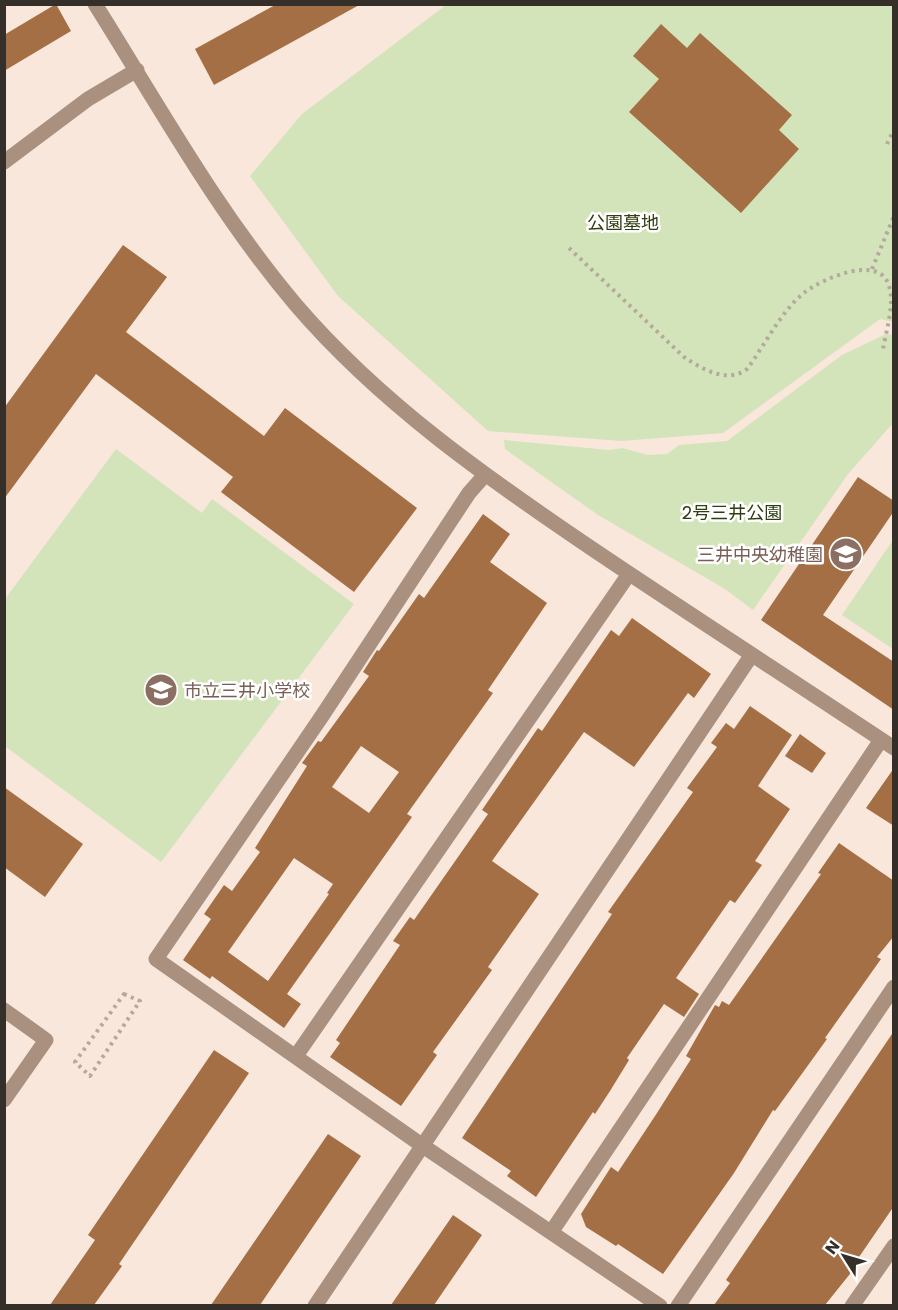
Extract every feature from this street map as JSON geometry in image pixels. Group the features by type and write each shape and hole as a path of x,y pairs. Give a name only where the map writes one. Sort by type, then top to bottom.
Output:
{"street":[{"path":"95,4 244,241 298,307 378,389 484,476 751,656 887,744 552,1231"},
{"path":"4,162 88,99 137,70"},
{"path":"484,476 469,493 156,959 423,1146 660,1305"},
{"path":"296,1056 629,574"},
{"path":"315,1305 751,656"},
{"path":"678,1305 894,987"},
{"path":"4,1010 46,1040 4,1100"},
{"path":"852,1305 894,1246"}],"path":[{"path":"887,144 894,129"},
{"path":"872,269 894,216"},
{"path":"569,248 684,357 702,370 723,375 740,375 747,369 805,292 828,279 858,270 872,269 882,274 889,285 890,305 883,349"},
{"path":"124,994 140,1001 90,1076 75,1062 124,994"}],"green space":[{"name":"公園墓地","path":"446,5 893,5 893,322 880,319 723,433 622,441 488,431 338,296 250,176 302,114"},
{"name":"2号三井公園","path":"886,334 893,335 893,423 848,474 753,610 725,589 598,515 505,449 504,440 609,450 622,448 648,455 667,454 679,445 727,441 842,355"},
{"path":"116,449 202,513 212,499 354,604 161,862 6,747 5,749 5,599"},
{"path":"893,540 893,649 842,615"}],"building":[{"path":"56,4 71,31 4,71 4,35"},
{"path":"277,4 361,4 214,85 195,49"},
{"path":"661,24 687,48 700,33 792,115 779,130 799,149 741,213 629,112 659,79 633,56"},
{"path":"123,245 167,277 126,332 264,436 285,408 417,508 354,592 221,492 233,477 96,374 4,499 4,408"},
{"name":"三井中央幼稚園","path":"858,477 894,501 894,511 823,615 894,662 894,710 761,620"},
{"path":"483,514 510,534 490,562 547,603 488,690 493,693 407,814 412,817 287,994 301,1004 284,1028 212,976 210,979 183,960 211,919 204,914 224,885 232,891 260,852 255,848 307,766 302,763 318,741 321,742 369,676 363,672 377,650 379,651 419,594 424,598","holes":["361,746 399,772 369,813 332,787","294,858 333,884 327,893 329,894 268,981 228,952"]},
{"path":"632,618 711,674 694,698 688,693 634,767 584,732 492,861 539,894 488,967 492,970 433,1052 437,1055 401,1106 330,1057 340,1043 336,1040 400,945 393,941 410,917 414,920 488,814 482,810 538,728 542,731 611,630 619,636"},
{"path":"750,706 792,735 758,786 790,809 755,861 762,865 735,903 730,900 676,978 699,994 684,1017 664,1004 627,1058 629,1060 595,1114 593,1112 536,1197 507,1176 511,1171 462,1138 612,914 608,912 693,792 687,788 717,747 711,743 726,723 734,729"},
{"path":"800,734 826,753 812,773 785,756"},
{"path":"894,768 894,826 866,808"},
{"path":"4,787 83,844 45,897 4,867"},
{"path":"839,843 894,881 894,936 877,957 881,959 825,1038 827,1039 775,1111 773,1110 734,1173 663,1274 618,1244 616,1246 586,1227 581,1214 611,1167 618,1172 657,1113 691,1059 686,1056 715,1005 719,1007 722,1001 729,1005 821,874 818,873"},
{"path":"894,1031 894,1206 859,1257 862,1259 825,1305 714,1305 730,1283 726,1280"},
{"path":"214,1050 249,1073 119,1264 122,1266 94,1305 50,1305 95,1240 88,1235"},
{"path":"328,1134 361,1156 260,1305 211,1305"},
{"path":"453,1215 482,1235 434,1305 391,1305"}],"place":[{"name":"三井中央幼稚園","path":"846,554"},
{"name":"市立三井小学校","path":"161,690"}]}
